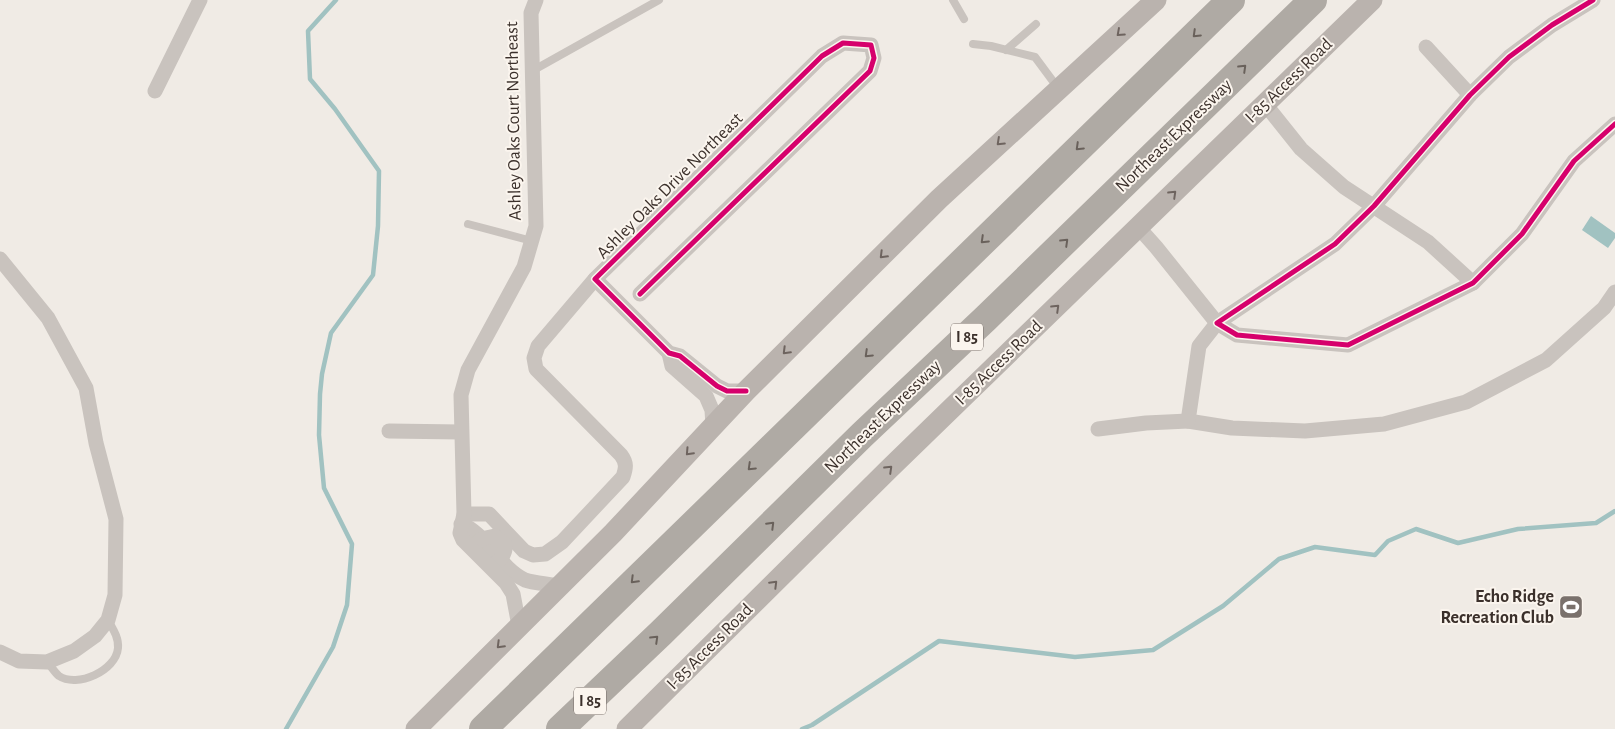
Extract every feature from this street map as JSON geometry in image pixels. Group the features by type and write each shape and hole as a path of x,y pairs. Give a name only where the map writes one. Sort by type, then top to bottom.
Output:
{"highway":[{"path":"483,729 1231,0"},
{"name":"Northeast Expressway","path":"560,729 661,633 862,435 985,320 1313,0"}],"main road":[{"path":"416,729 613,533 746,391 939,199 1156,0"},
{"name":"I-85 Access Road","path":"628,729 888,470 1372,0"}],"street":[{"path":"155,91 200,0"},
{"name":"Ashley Oaks Court Northeast","path":"519,626 513,594 496,564 476,544 463,540 460,533 462,519 460,395 468,370 524,267 536,226 530,13 536,0"},
{"path":"1188,422 1199,346 1217,323 1334,244 1374,206 1470,96 1509,57 1552,25 1594,0"},
{"name":"Ashley Oaks Drive Northeast","path":"640,294 870,71 874,58 871,45 843,43 822,56 595,279 669,353 680,356 710,402 713,426"},
{"path":"1426,47 1470,96"},
{"path":"1265,104 1301,149 1344,187 1428,242 1473,282"},
{"path":"1138,228 1156,247 1217,323 1237,336 1348,345 1473,282 1522,234 1574,161 1615,124"},
{"path":"0,259 48,318 86,388 96,443 116,519 116,596 108,620 95,636 74,651 47,662 18,661 0,652"},
{"path":"462,519 489,514 524,550 533,555 545,554 562,542 623,477 626,461 536,369 534,358 538,346 595,279"},
{"path":"1098,429 1146,423 1188,422 1232,428 1304,431 1384,424 1466,402 1546,360 1604,308 1615,292"},
{"name":"Ashley Oaks Drive Northeast","path":"694,377 711,382 727,390 746,391"},
{"path":"389,431 461,432"},
{"name":"Ashley Oaks Court Northeast","path":"496,564 527,580 559,586"}],"lane":[{"path":"532,71 660,0"},
{"path":"953,0 964,19"},
{"path":"1006,50 1036,24"},
{"path":"972,44 1035,57 1058,88"},
{"path":"468,224 532,241"},
{"path":"47,662 60,677 72,679 91,677 104,671 114,661 118,649 117,637 108,620"}],"water":[{"path":"1591,216 1615,233 1615,238 1608,248 1582,230"}],"waterway":[{"path":"286,729 333,647 347,605 352,544 324,488 319,435 320,394 322,374 331,333 373,275 378,226 379,171 335,109 310,79 308,31 336,0"},
{"path":"802,729 812,725 939,641 1075,657 1153,650 1223,606 1279,559 1315,547 1375,555 1388,541 1416,529 1458,543 1518,529 1596,523 1615,511"}],"cycle path":[{"path":"1593,0 1552,25 1509,57 1470,95 1374,206 1335,244 1217,323 1237,335 1348,345 1473,283 1522,234 1574,161 1615,124"},
{"path":"640,294 870,71 874,58 871,45 843,43 822,56 595,279 669,353 680,356 717,386 727,391 746,391"}],"place":[{"name":"Echo Ridge Recreation Club","path":"1571,607"}]}
